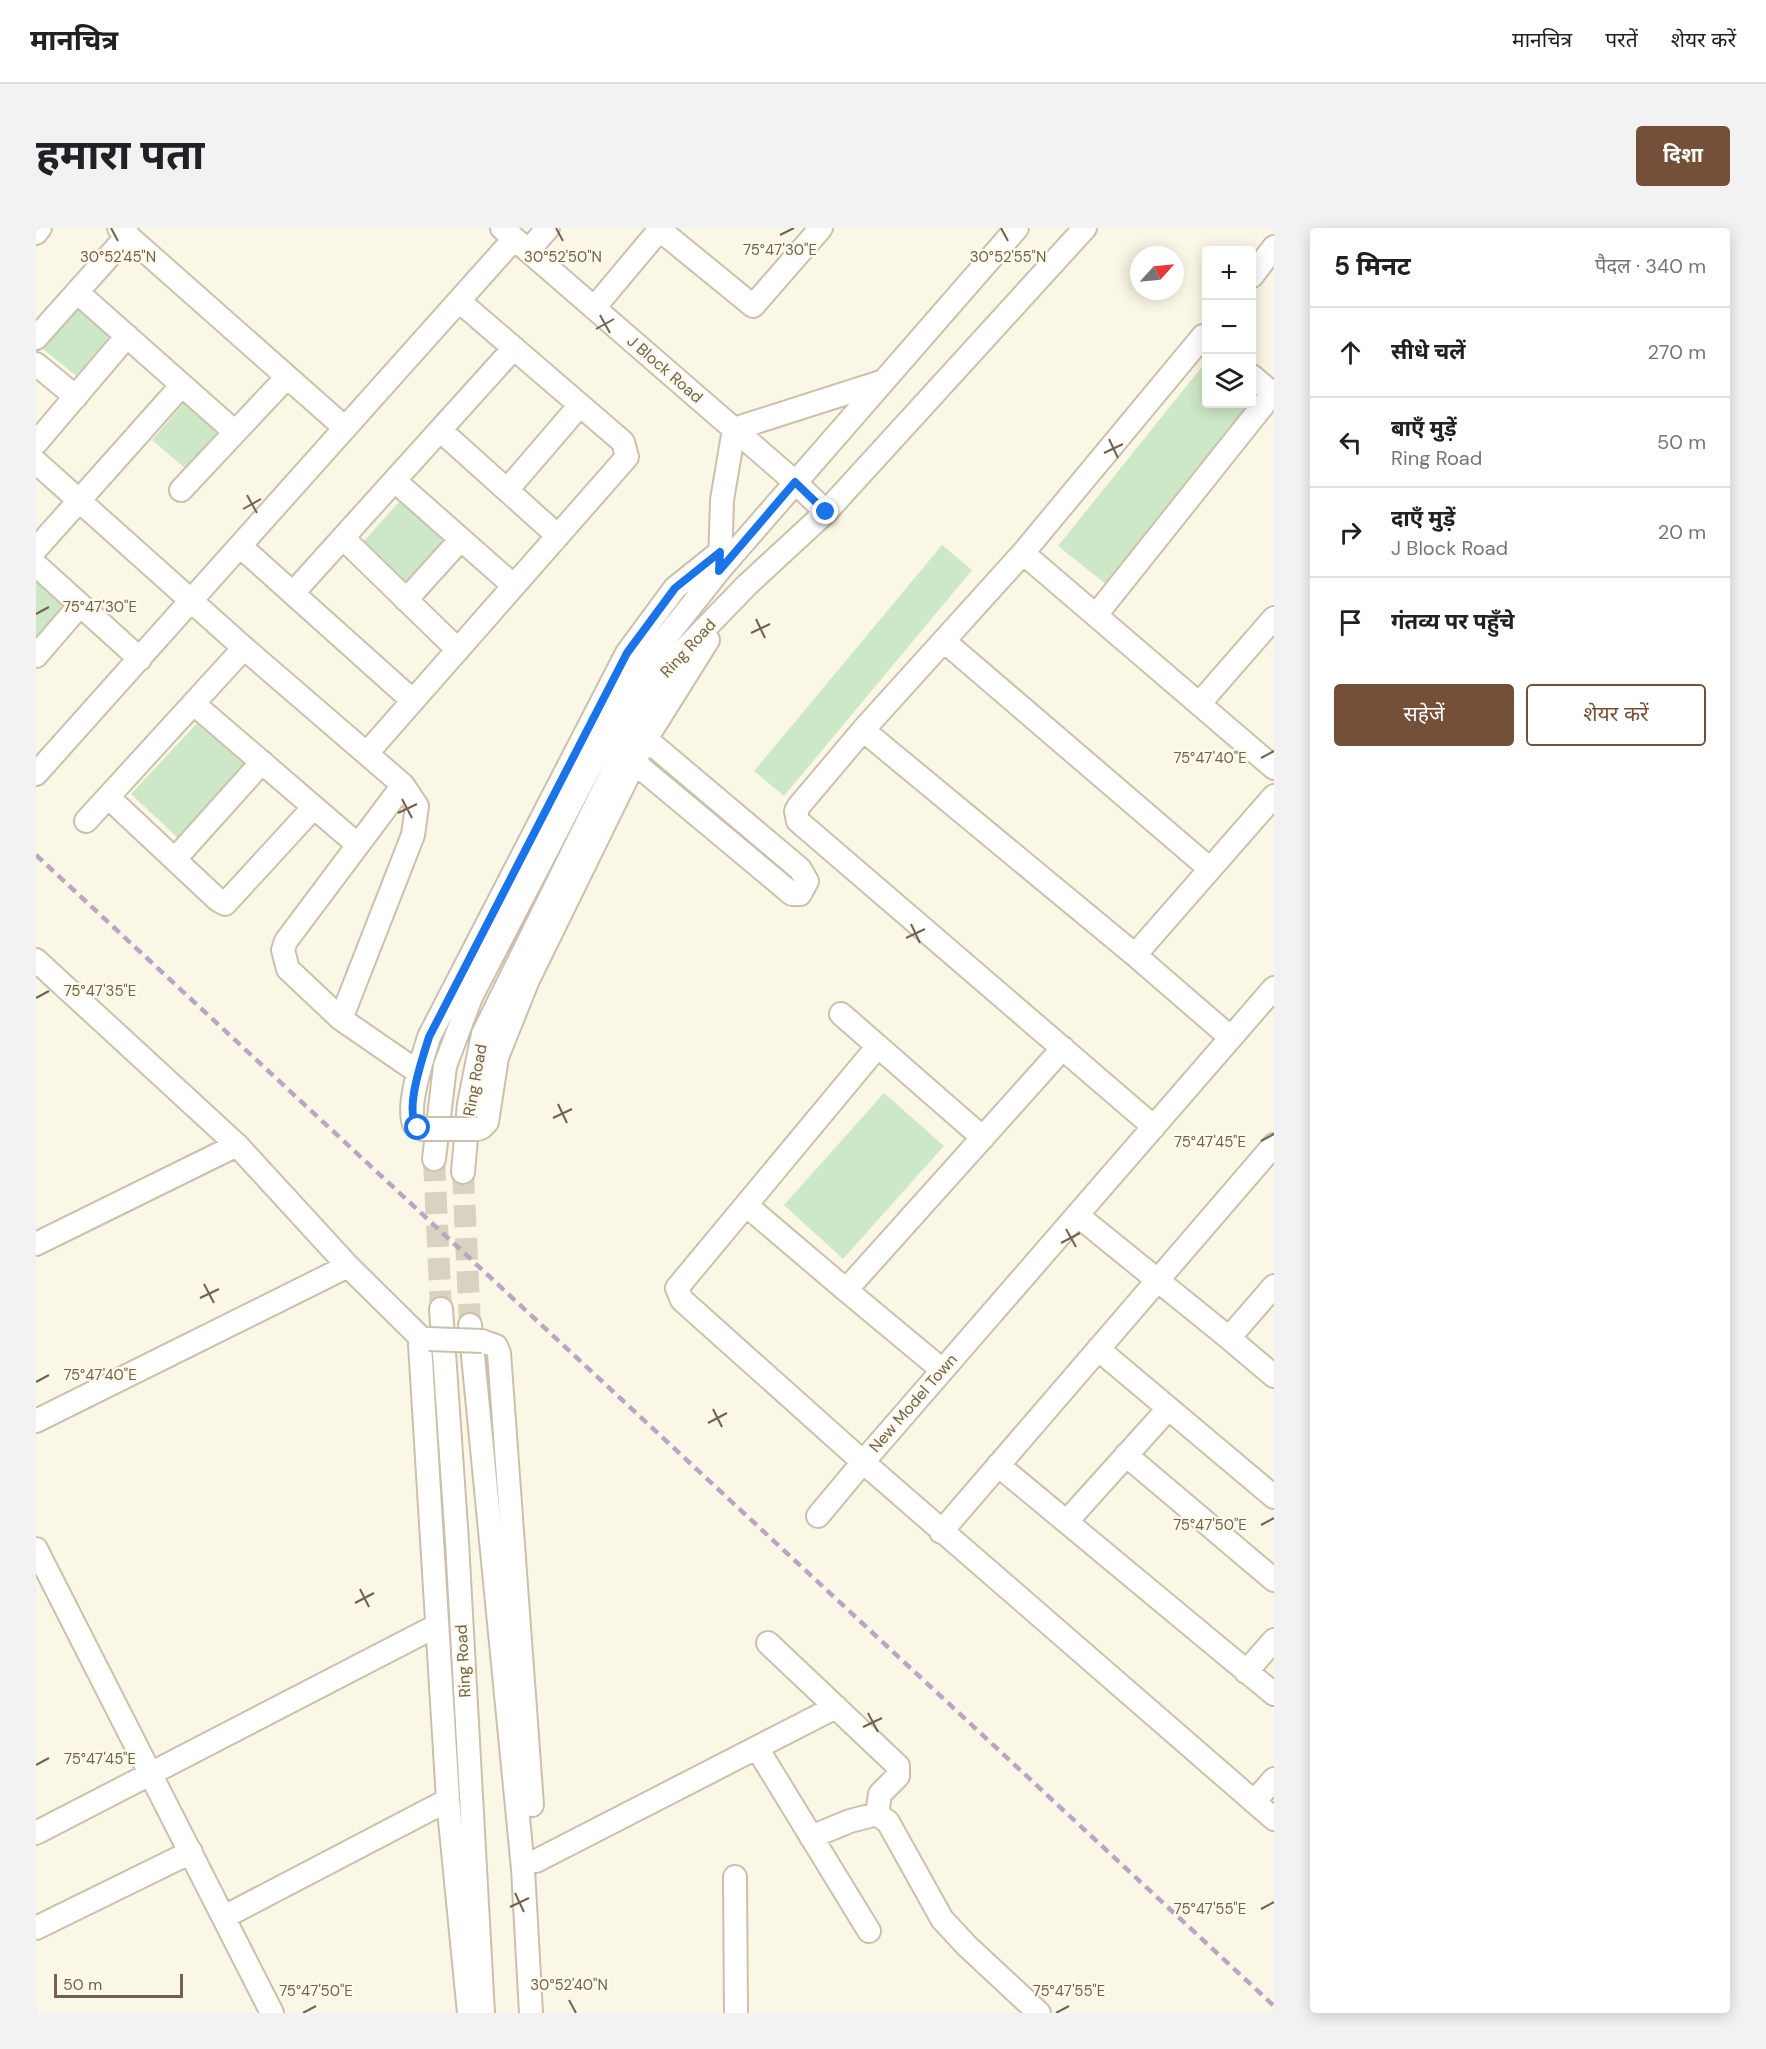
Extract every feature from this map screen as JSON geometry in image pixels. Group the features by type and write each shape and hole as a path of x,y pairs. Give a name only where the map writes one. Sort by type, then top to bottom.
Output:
{"street":[{"path":"36,232 40,228"},
{"path":"36,774 515,239 548,228"},
{"name":"Ring Road","path":"434,1159 445,1066 471,997 640,670 720,561 795,482 1017,228"},
{"name":"Ring Road","path":"463,1172 469,1104 483,1034 660,675 747,585 826,512 1084,228"},
{"path":"594,308 660,229 753,306 814,230"},
{"path":"36,338 77,292 124,232 345,428"},
{"name":"J Block Road","path":"515,239 735,429 826,512"},
{"path":"1256,270 1274,247"},
{"path":"77,292 235,432"},
{"path":"368,752 627,457 623,442 459,301"},
{"path":"36,443 127,336"},
{"path":"1154,1127 798,821 796,812 863,730 1023,554 1202,339"},
{"path":"293,593 514,348"},
{"path":"36,364 76,397"},
{"path":"181,490 287,377"},
{"path":"1096,615 1273,394 1256,380"},
{"path":"747,585 703,647 646,739 528,980 497,1056 487,1122 482,1128 477,1129 423,1130 416,1126 412,1114 418,1072 429,1037 627,653 675,588 720,561 722,500 735,429 882,382"},
{"path":"36,549 182,385"},
{"path":"507,490 580,405"},
{"path":"440,430 558,536"},
{"path":"36,462 244,648 368,752 403,784 417,806 415,827 341,1019"},
{"path":"394,481 514,586"},
{"path":"343,538 458,650"},
{"path":"406,600 461,539"},
{"path":"240,546 413,701"},
{"path":"1023,554 1274,768"},
{"path":"36,565 140,659"},
{"path":"36,656 80,605"},
{"path":"1199,704 1274,618"},
{"path":"944,641 1210,869"},
{"path":"86,821 244,648"},
{"path":"194,704 358,845"},
{"path":"863,730 1135,955 1231,1038"},
{"path":"635,763 792,894 796,896 806,888 807,881 800,869 646,739"},
{"path":"175,859 262,762"},
{"path":"403,784 286,941 284,950 288,969 341,1019 418,1072"},
{"path":"1135,955 1274,796"},
{"path":"108,797 218,900 228,902 314,807"},
{"path":"36,960 237,1145 348,1266 426,1339"},
{"name":"New Model Town","path":"1274,988 862,1462 1274,1819"},
{"path":"841,1014 983,1138"},
{"path":"818,1516 862,1462 679,1296 679,1283 747,1205 878,1046"},
{"path":"846,1290 1063,1048"},
{"path":"36,1244 237,1145"},
{"path":"941,1532 1274,1146"},
{"path":"747,1205 941,1369"},
{"path":"1077,1215 1159,1279 1274,1376"},
{"path":"36,1421 348,1266"},
{"path":"1229,1338 1274,1286"},
{"name":"Ring Road","path":"441,1309 457,1542 483,2013"},
{"path":"476,1333 523,1869 531,2013"},
{"path":"469,2013 448,1800 420,1344 426,1339 476,1333 496,1346 499,1353 545,2013"},
{"path":"1098,1349 1274,1497"},
{"path":"1068,1520 1168,1409"},
{"path":"1126,1455 1274,1580"},
{"path":"998,1465 1068,1520 1274,1694"},
{"path":"37,1552 272,2013"},
{"path":"36,1833 436,1626"},
{"path":"1246,1672 1274,1640"},
{"path":"768,1643 900,1769 898,1776 880,1794 877,1814"},
{"path":"536,1861 836,1707"},
{"path":"757,1748 869,1931"},
{"path":"1254,1803 1274,1779"},
{"path":"224,1917 448,1800"},
{"path":"811,1837 850,1821 877,1814"},
{"path":"877,1814 888,1822 942,1919 1025,2010"},
{"path":"36,1928 191,1852"},
{"path":"735,1876 736,2013"}],"green space":[{"path":"74,303 115,336 80,379 39,346"},
{"path":"1202,367 1202,408 1249,408 1107,585 1058,546"},
{"path":"184,403 224,437 192,474 152,440"},
{"path":"401,500 447,541 408,584 362,543"},
{"path":"942,545 972,570 784,796 754,771"},
{"path":"36,572 72,601 36,645"},
{"path":"202,718 249,761 178,838 131,794"},
{"path":"884,1093 944,1146 843,1259 784,1205"}],"tunnel":[{"path":"434,1159 441,1309"},
{"path":"463,1172 470,1325"}],"railway":[{"path":"36,855 1274,2006"}],"route":[{"path":"418,1128 413,1122 412,1114 418,1072 429,1037 627,653 675,588 720,552 719,571 795,482 826,512"}]}
